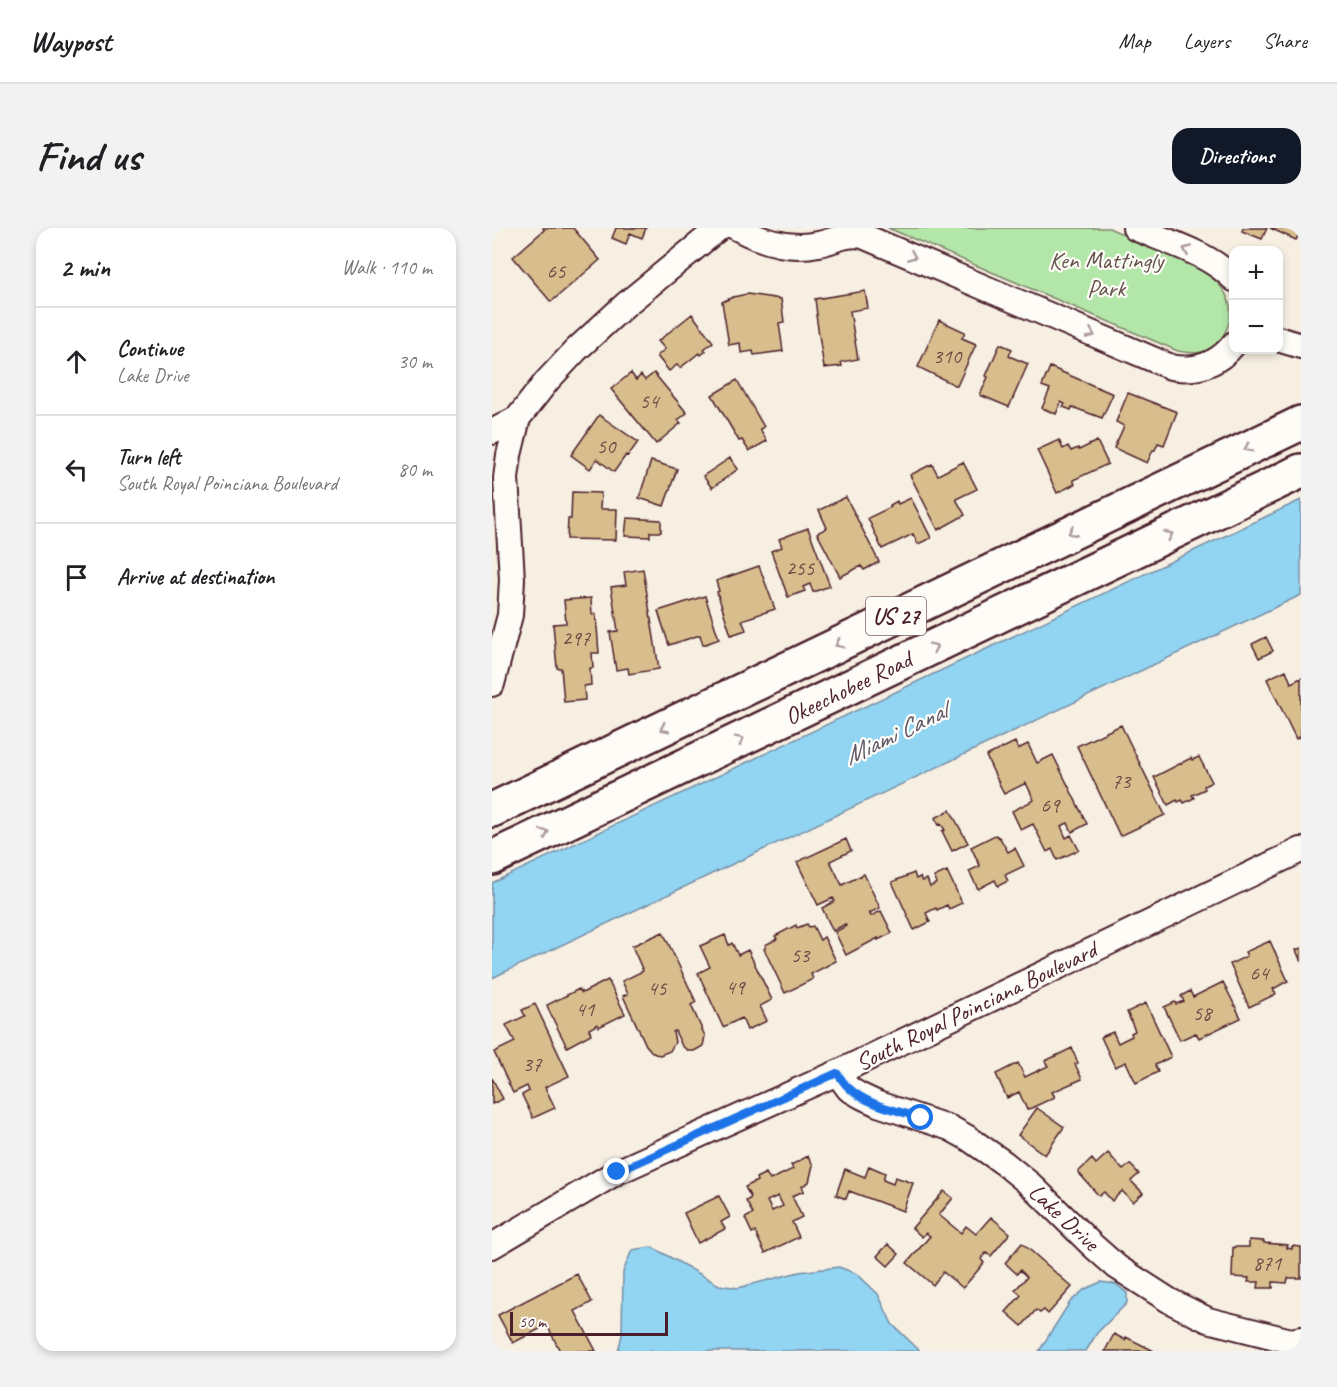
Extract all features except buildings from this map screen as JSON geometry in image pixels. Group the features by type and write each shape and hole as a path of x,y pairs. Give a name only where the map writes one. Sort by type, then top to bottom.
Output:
{"highway":[{"name":"Okeechobee Road","path":"492,810 1301,423"},
{"path":"1254,494 1294,448 1301,434"},
{"name":"Okeechobee Road","path":"492,858 1301,471"}],"street":[{"path":"492,432 518,418 547,381 576,350 625,305 719,228"},
{"path":"737,228 763,240 795,246 817,244 846,235 863,236 1170,367 1186,369 1208,365 1229,349"},
{"path":"1135,228 1207,258 1229,275"},
{"path":"1283,341 1301,346"},
{"path":"492,684 510,615 512,579 501,554 508,513 507,466 518,418"},
{"path":"492,487 508,513"},
{"name":"South Royal Poinciana Boulevard","path":"492,1246 617,1172 837,1073 1301,850"},
{"name":"Lake Drive","path":"837,1073 849,1089 861,1096 950,1128 968,1138 1031,1185 1117,1267 1170,1301 1208,1320 1298,1342"}],"green space":[{"name":"Ken Mattingly Park","path":"888,228 1109,228 1202,269 1225,292 1229,302 1229,322 1225,333 1215,345 1202,352 1178,351"}],"water":[{"name":"Miami Canal","path":"1301,500 1301,595 492,978 492,883"},
{"path":"652,1247 719,1285 738,1288 799,1272 839,1267 857,1274 878,1294 892,1324 920,1351 618,1351 622,1335 623,1272 632,1250"},
{"path":"1101,1282 1116,1284 1127,1293 1127,1303 1097,1333 1086,1351 1039,1351 1070,1302 1085,1289"}],"route":[{"path":"617,1172 837,1073 849,1089 861,1096 921,1118"}]}
